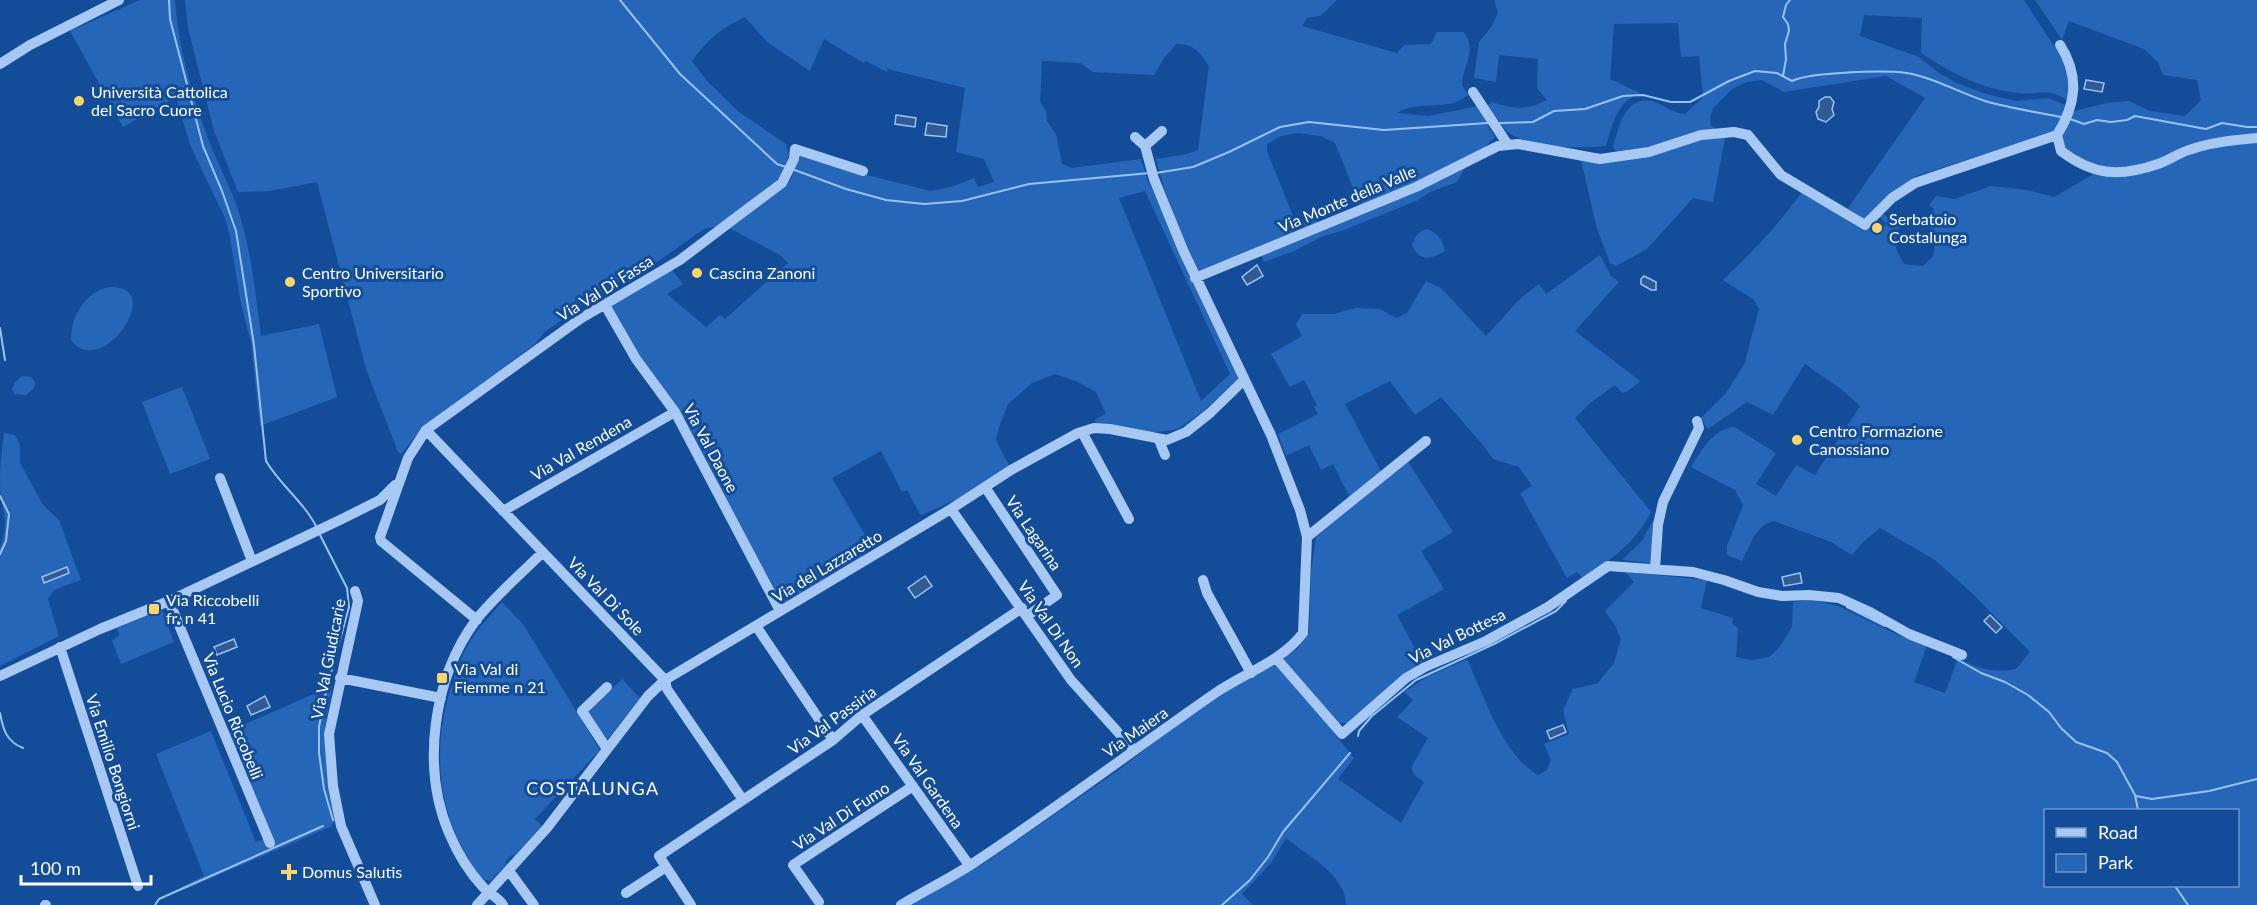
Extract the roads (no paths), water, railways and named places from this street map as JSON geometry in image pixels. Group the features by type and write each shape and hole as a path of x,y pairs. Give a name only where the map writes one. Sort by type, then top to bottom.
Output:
{"street":[{"path":"0,64 30,45 119,0"},
{"path":"2061,45 2070,62 2075,82 2072,106 2057,135 2061,151 2078,162 2106,173 2128,172 2159,164 2191,149 2257,138"},
{"path":"1473,92 1508,145"},
{"path":"1145,146 1162,131"},
{"name":"Via Monte della Valle","path":"1196,278 1416,187 1498,146 1518,144 1600,159 1649,152 1701,135 1741,133 1748,135 1781,175 1865,225 1892,198 1915,183 2057,135"},
{"path":"1135,137 1145,146 1154,179 1196,278 1244,380 1210,413 1186,432 1167,440 1159,440 1165,455"},
{"name":"Via Val Di Fassa","path":"477,620 381,541 380,537 411,452 426,430 580,319 680,260 785,179 794,159 795,149 863,171"},
{"name":"Via Val Daone","path":"605,305 636,359 675,412 780,611"},
{"name":"Via Maiera","path":"901,905 969,865 1217,692 1276,658 1296,643 1304,633 1308,537 1271,435 1244,380"},
{"name":"Via Val Rendena","path":"503,511 675,412"},
{"path":"1655,569 1658,525 1663,502 1699,428 1697,421"},
{"name":"Via del Lazzaretto","path":"477,905 547,828 648,696 666,680 951,509 1011,470 1082,432 1094,428 1110,429 1159,440"},
{"name":"Via Val Di Sole","path":"426,430 666,680 667,689 743,800"},
{"path":"1082,432 1129,519"},
{"path":"1308,537 1426,441"},
{"path":"2,675 60,647 169,601 380,500 403,472"},
{"path":"220,478 252,561"},
{"name":"Via Lagarina","path":"985,487 1057,595 1024,612"},
{"path":"380,500 388,502 390,509"},
{"name":"Via Val Di Non","path":"951,509 1071,680 1134,750"},
{"path":"503,905 499,899 489,893 464,860 449,833 442,809 434,756 435,730 441,698 461,644 477,620 543,552"},
{"name":"Via Val Bottesa","path":"1276,658 1342,734 1406,678 1425,667 1486,641 1548,607 1608,566 1693,572 1758,592 1782,596 1809,595 1839,598 1910,634 1962,655"},
{"path":"1203,580 1207,593 1251,673"},
{"name":"Via Val Giudicarie","path":"355,591 358,601 329,734 333,786 341,826 375,905"},
{"name":"Via Lucio Riccobelli","path":"169,601 270,843"},
{"name":"Via Val Passiria","path":"666,867 659,856 833,740 862,715 1024,612"},
{"path":"756,626 833,740"},
{"name":"Via Emilio Bongiorni","path":"60,647 138,886"},
{"path":"340,678 441,698"},
{"path":"607,687 582,711 607,749"},
{"name":"Via Val Gardena","path":"862,715 969,865"},
{"name":"Via Val Di Fumo","path":"819,902 793,865 913,786"},
{"path":"626,893 666,867 691,905"},
{"path":"509,871 534,905"}],"waterway":[{"path":"169,0 170,19 203,146 236,231 254,345 266,461 306,510 317,528"},
{"path":"620,0 680,74 777,164 786,167"},
{"path":"1783,76 1786,59 1785,44 1789,31 1788,24 1783,17 1790,0"},
{"path":"1500,123 1533,122 1554,111 1585,109 1623,96 1643,95 1671,102 1690,102 1729,81 1755,71 1777,73 1792,81 1830,74 1906,73 1985,101 2061,117"},
{"path":"2070,119 2084,124 2097,120 2111,122 2127,120 2135,116 2206,129 2222,123 2257,127"},
{"path":"1156,173 1193,167 1280,127 1309,122 1384,130 1488,123"},
{"path":"792,169 846,189 886,200 924,204 962,201 1029,184 1150,173"},
{"path":"0,328 5,360"},
{"path":"0,496 9,514 6,541 0,554"},
{"path":"319,533 347,588 349,607 326,691 319,727 319,753 324,789 333,820"},
{"path":"1358,736 1359,731 1372,716 1416,680 1494,644 1556,611 1566,601"},
{"path":"1847,607 1885,626"},
{"path":"1953,657 2028,695 2049,712 2076,742 2107,753 2117,762 2135,795 2138,809"},
{"path":"0,713 9,739 23,748"},
{"path":"1222,905 1250,880 1268,857 1283,832 1350,753"},
{"path":"2136,796 2152,799 2209,791 2257,779"},
{"path":"155,905 159,899 323,826"},
{"path":"2176,887 2188,905"}],"place":[{"name":"Università Cattolica del Sacro Cuore","path":"79,101"},
{"name":"Serbatoio Costalunga","path":"1877,228"},
{"name":"Cascina Zanoni","path":"697,273"},
{"name":"Centro Universitario Sportivo","path":"290,282"},
{"name":"Centro Formazione Canossiano","path":"1797,440"},
{"name":"Via Riccobelli fr. n 41","path":"154,609"},
{"name":"Via Val di Fiemme n 21","path":"442,678"},
{"name":"Domus Salutis","path":"289,872"}],"district":[{"name":"COSTALUNGA","path":"593,789"}]}
